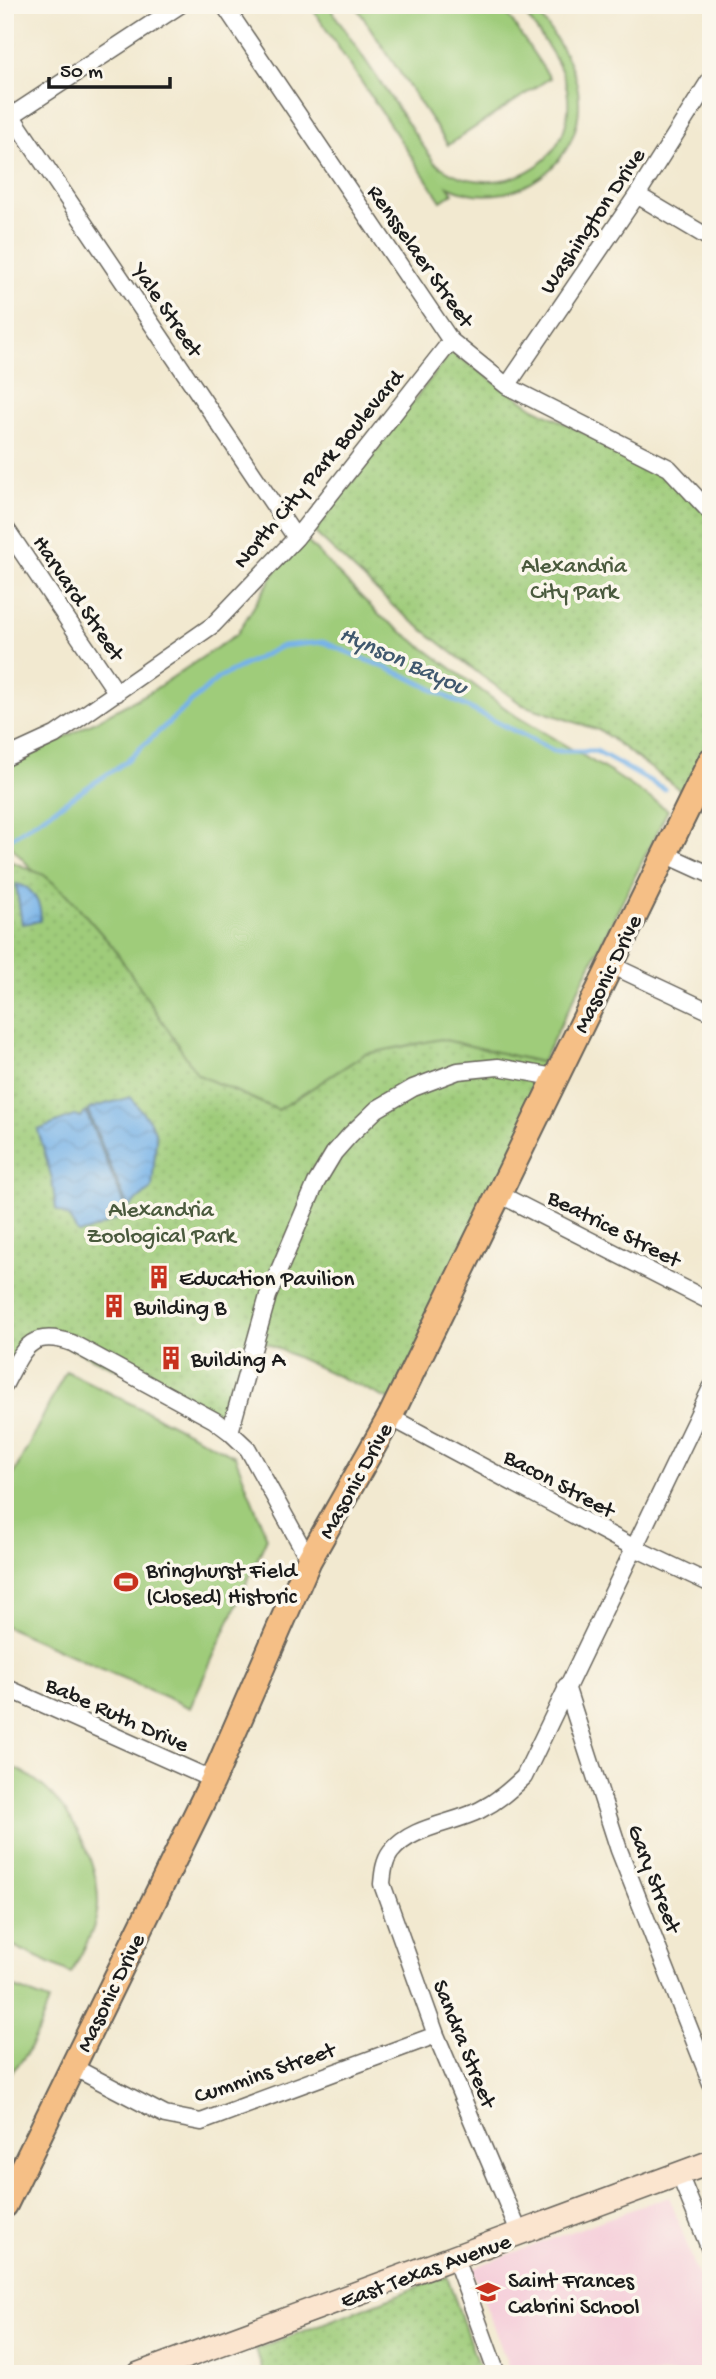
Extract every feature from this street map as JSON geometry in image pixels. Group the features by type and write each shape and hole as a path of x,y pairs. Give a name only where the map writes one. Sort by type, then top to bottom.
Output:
{"main road":[{"name":"Masonic Drive","path":"5,2205 213,1780 309,1560 390,1417 711,760"}],"street":[{"path":"7,114 180,5"},
{"name":"Rensselaer Street","path":"224,5 451,341 507,386 669,468 711,513"},
{"name":"Washington Drive","path":"507,386 637,195 711,78"},
{"name":"Yale Street","path":"7,114 296,538"},
{"path":"637,195 711,239"},
{"name":"North City Park Boulevard","path":"5,758 55,735 213,625 296,538 451,341"},
{"name":"Harvard Street","path":"5,527 117,693"},
{"path":"665,854 711,875"},
{"path":"611,965 711,1012"},
{"path":"230,1432 268,1297 316,1183 334,1153 350,1135 377,1109 412,1088 458,1071 498,1067 554,1077"},
{"name":"Beatrice Street","path":"499,1194 711,1302"},
{"path":"5,1384 24,1348 45,1337 57,1338 72,1343 214,1420 248,1449 309,1560"},
{"path":"566,1686 711,1388"},
{"name":"Bacon Street","path":"390,1417 633,1547 711,1584"},
{"name":"Sandra Street","path":"520,2234 436,2035 382,1884 384,1866 391,1853 407,1838 478,1812 502,1798 517,1784 524,1776 566,1686"},
{"name":"Gary Street","path":"566,1686 619,1850 711,2083"},
{"name":"Babe Ruth Drive","path":"5,1687 213,1780"},
{"name":"Cummins Street","path":"72,2067 165,2115 201,2122 436,2035"},
{"name":"East Texas Avenue","path":"139,2374 711,2162"},
{"path":"679,2174 711,2252"},
{"path":"455,2258 497,2374"}],"shaded area":[{"path":"669,2196 711,2310 711,2374 511,2374 472,2268"}],"green space":[{"path":"310,5 328,5 434,162 457,175 481,181 505,179 527,172 546,158 560,139 567,116 567,89 559,66 519,5 533,5 560,45 575,78 578,116 571,139 559,160 542,176 521,188 497,194 473,194 448,186 453,193 441,201"},
{"path":"355,5 501,5 550,78 448,145"},
{"name":"Alexandria City Park","path":"451,352 534,408 665,473 711,519 711,761 692,799 601,731 523,705 394,607 314,532"},
{"path":"299,533 379,615 516,716 668,810 537,1072 278,1110 198,1075 81,922 14,850 5,835 5,769 152,691 237,634"},
{"name":"Alexandria Zoological Park","path":"5,859 44,875 68,895 113,947 198,1075 278,1110 365,1054 441,1039 553,1065 396,1403 255,1338 217,1415 44,1336 5,1382"},
{"name":"Bringhurst Field (Closed) Historic","path":"66,1371 235,1456 267,1538 190,1708 5,1626 5,1491"},
{"path":"5,1764 29,1776 56,1800 78,1832 93,1868 97,1887 97,1913 88,1940 71,1973 5,1942"},
{"path":"5,1984 49,2001 27,2053 5,2077"},
{"path":"447,2276 481,2374 264,2374 256,2349"}],"water":[{"path":"16,884 27,888 35,897 40,909 40,921 22,924"},
{"path":"131,1097 153,1127 156,1140 152,1188 128,1208 88,1111"},
{"path":"86,1112 128,1214 78,1233 68,1217 56,1210 52,1179 38,1130 76,1115 81,1117"}],"waterway":[{"name":"Hynson Bayou","path":"5,842 124,763 218,678 282,646 323,642 408,677 554,751 596,751 664,789"}],"place":[{"name":"Education Pavilion","path":"159,1277"},
{"name":"Building B","path":"114,1306"},
{"name":"Building A","path":"171,1358"},
{"name":"Bringhurst Field (Closed) Historic","path":"126,1582"},
{"name":"Saint Frances Cabrini School","path":"488,2292"}]}
